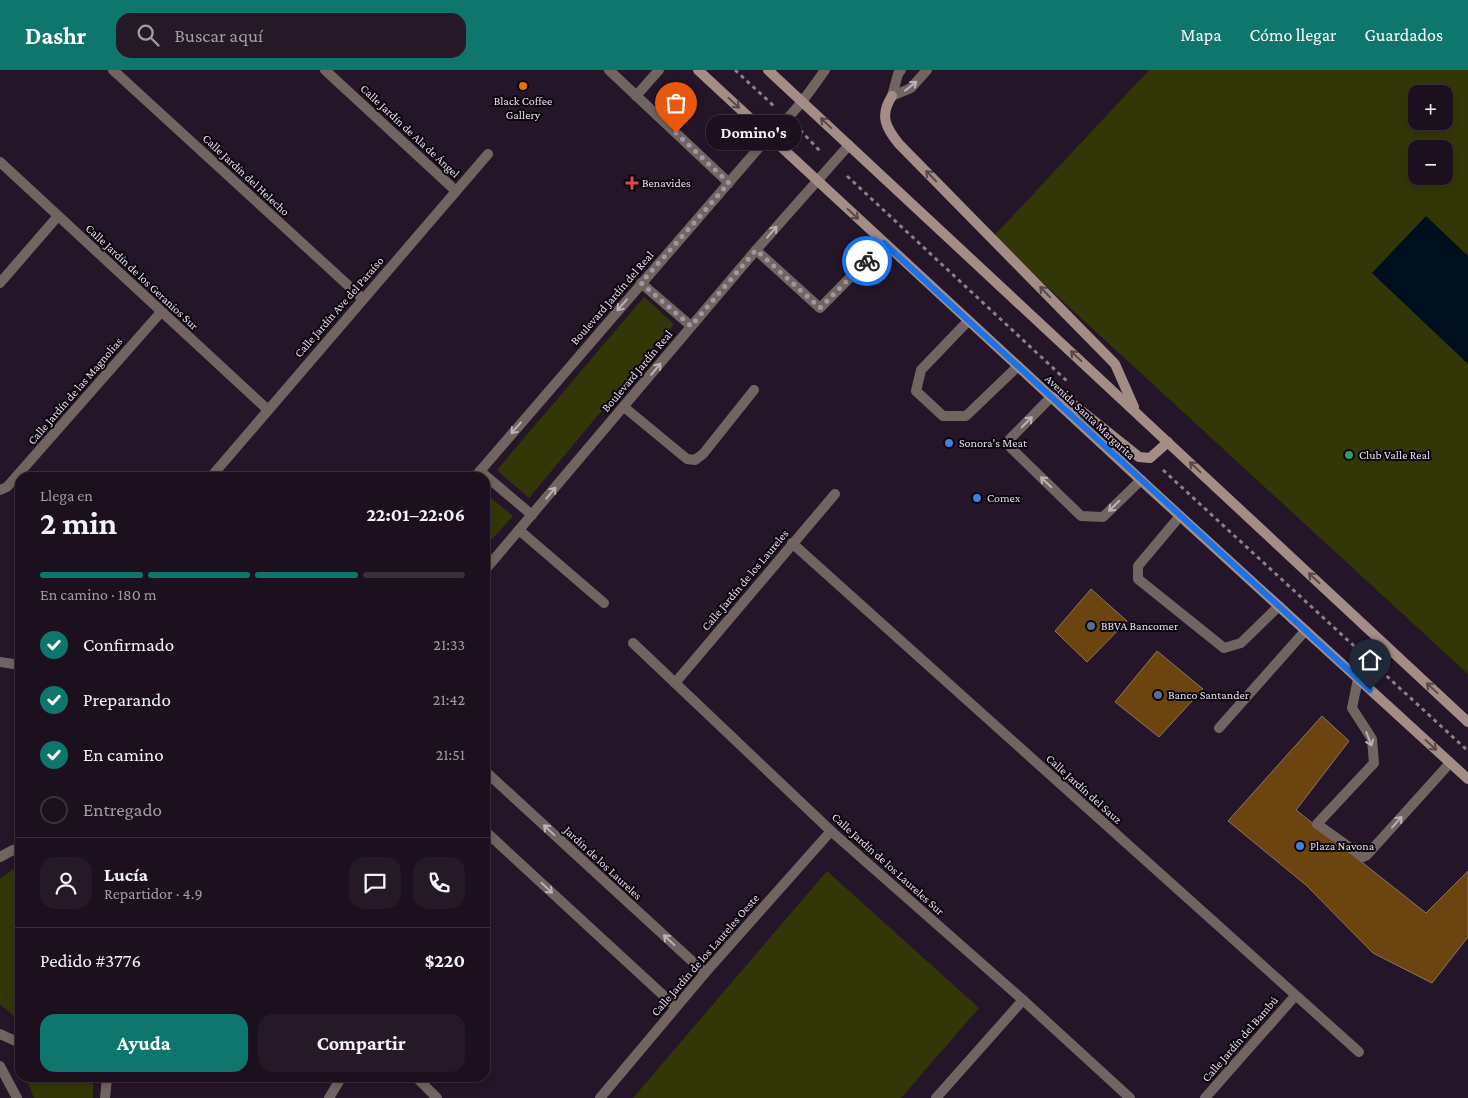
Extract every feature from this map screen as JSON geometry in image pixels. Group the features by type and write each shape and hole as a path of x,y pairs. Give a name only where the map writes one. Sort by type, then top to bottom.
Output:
{"main road":[{"name":"Avenida Santa Margarita","path":"698,70 968,321 1468,779"},
{"path":"768,70 1468,722"},
{"path":"892,96 888,101 885,116 888,130 1115,364 1137,413"},
{"path":"1051,397 1064,399 1074,405 1140,457 1150,458 1168,442"}],"street":[{"name":"Calle Jardín del Helecho","path":"112,70 363,299"},
{"name":"Calle Jardín de Ala de Ángel","path":"325,70 456,191"},
{"path":"609,70 729,183"},
{"path":"636,96 660,70"},
{"name":"Boulevard Jardín del Real","path":"479,472 769,136 803,102 825,70"},
{"path":"892,96 898,74 901,70"},
{"path":"892,96 911,88 927,70"},
{"name":"Boulevard Jardín Real","path":"490,564 756,250 850,145"},
{"name":"Calle Jardín Ave del Paraíso","path":"215,472 488,154"},
{"name":"Calle Jardín de los Geranios Sur","path":"0,162 268,410"},
{"path":"0,283 58,216"},
{"path":"756,250 820,308 884,243"},
{"path":"641,283 691,326"},
{"name":"Calle Jardín de las Magnolias","path":"17,472 161,312"},
{"path":"968,321 921,370 916,391 943,416 966,416 1018,366"},
{"path":"624,407 687,460 695,460 704,454 754,390"},
{"path":"1051,397 1010,439 1011,448 1082,516 1103,517 1141,480"},
{"name":"Calle Jardín de las Magnolias","path":"3,488 15,475"},
{"path":"490,484 532,515"},
{"name":"Calle Jardín de los Laureles","path":"675,683 835,494"},
{"path":"1180,516 1138,566 1138,580 1224,648 1241,643 1279,606"},
{"path":"519,530 604,603"},
{"name":"Calle Jardín del Sauz","path":"792,543 1359,1052"},
{"path":"1219,728 1305,631"},
{"name":"Calle Jardín de los Laureles Sur","path":"633,643 831,831 1023,1000 1130,1098"},
{"path":"0,662 15,664"},
{"path":"1358,678 1352,708 1372,739 1374,762 1317,824 1363,857 1367,855 1450,763"},
{"name":"Jardín de los Laureles","path":"490,777 704,973"},
{"name":"Calle Jardín de los Laureles Oeste","path":"600,1098 704,973 831,831"},
{"path":"490,836 676,1007"},
{"path":"0,847 15,850"},
{"path":"0,857 15,851"},
{"name":"Calle Jardín del Bambú","path":"1205,1098 1295,996"},
{"path":"936,1098 1023,1000"},
{"path":"0,1034 15,1041"},
{"path":"0,1066 17,1098"},
{"path":"105,1098 107,1082"},
{"path":"329,1098 339,1082"},
{"path":"421,1082 437,1098"}],"green space":[{"name":"Club Valle Real","path":"1149,70 1468,70 1468,674 993,237"},
{"path":"644,297 674,324 529,498 497,470"},
{"path":"490,497 513,516 490,541"},
{"path":"15,868 15,1017 0,1004 0,879"},
{"path":"827,871 979,1008 901,1098 633,1098"},
{"path":"28,1082 93,1082 93,1098 34,1098"}],"water":[{"path":"1426,216 1468,256 1468,364 1372,273"}],"building":[{"name":"BBVA Bancomer","path":"1091,589 1127,621 1087,662 1055,631"},
{"name":"Banco Santander","path":"1157,651 1203,689 1159,737 1115,702"},
{"name":"Plaza Navona","path":"1322,716 1349,741 1296,810 1426,913 1468,871 1468,937 1432,983 1373,953 1306,885 1228,821"}],"way so far":[{"path":"676,133 729,183 641,283 691,326 756,250 820,308 867,261"}],"place":[{"name":"Black Coffee Gallery","path":"523,86"},
{"name":"Domino's","path":"676,133"},
{"name":"Benavides","path":"632,183"},
{"name":"Sonora's Meat","path":"949,443"},
{"name":"Club Valle Real","path":"1349,455"},
{"name":"Comex","path":"977,498"},
{"name":"BBVA Bancomer","path":"1091,626"},
{"name":"Banco Santander","path":"1158,695"},
{"name":"Plaza Navona","path":"1300,846"}],"route":[{"path":"867,261 884,243 1370,690"}]}
